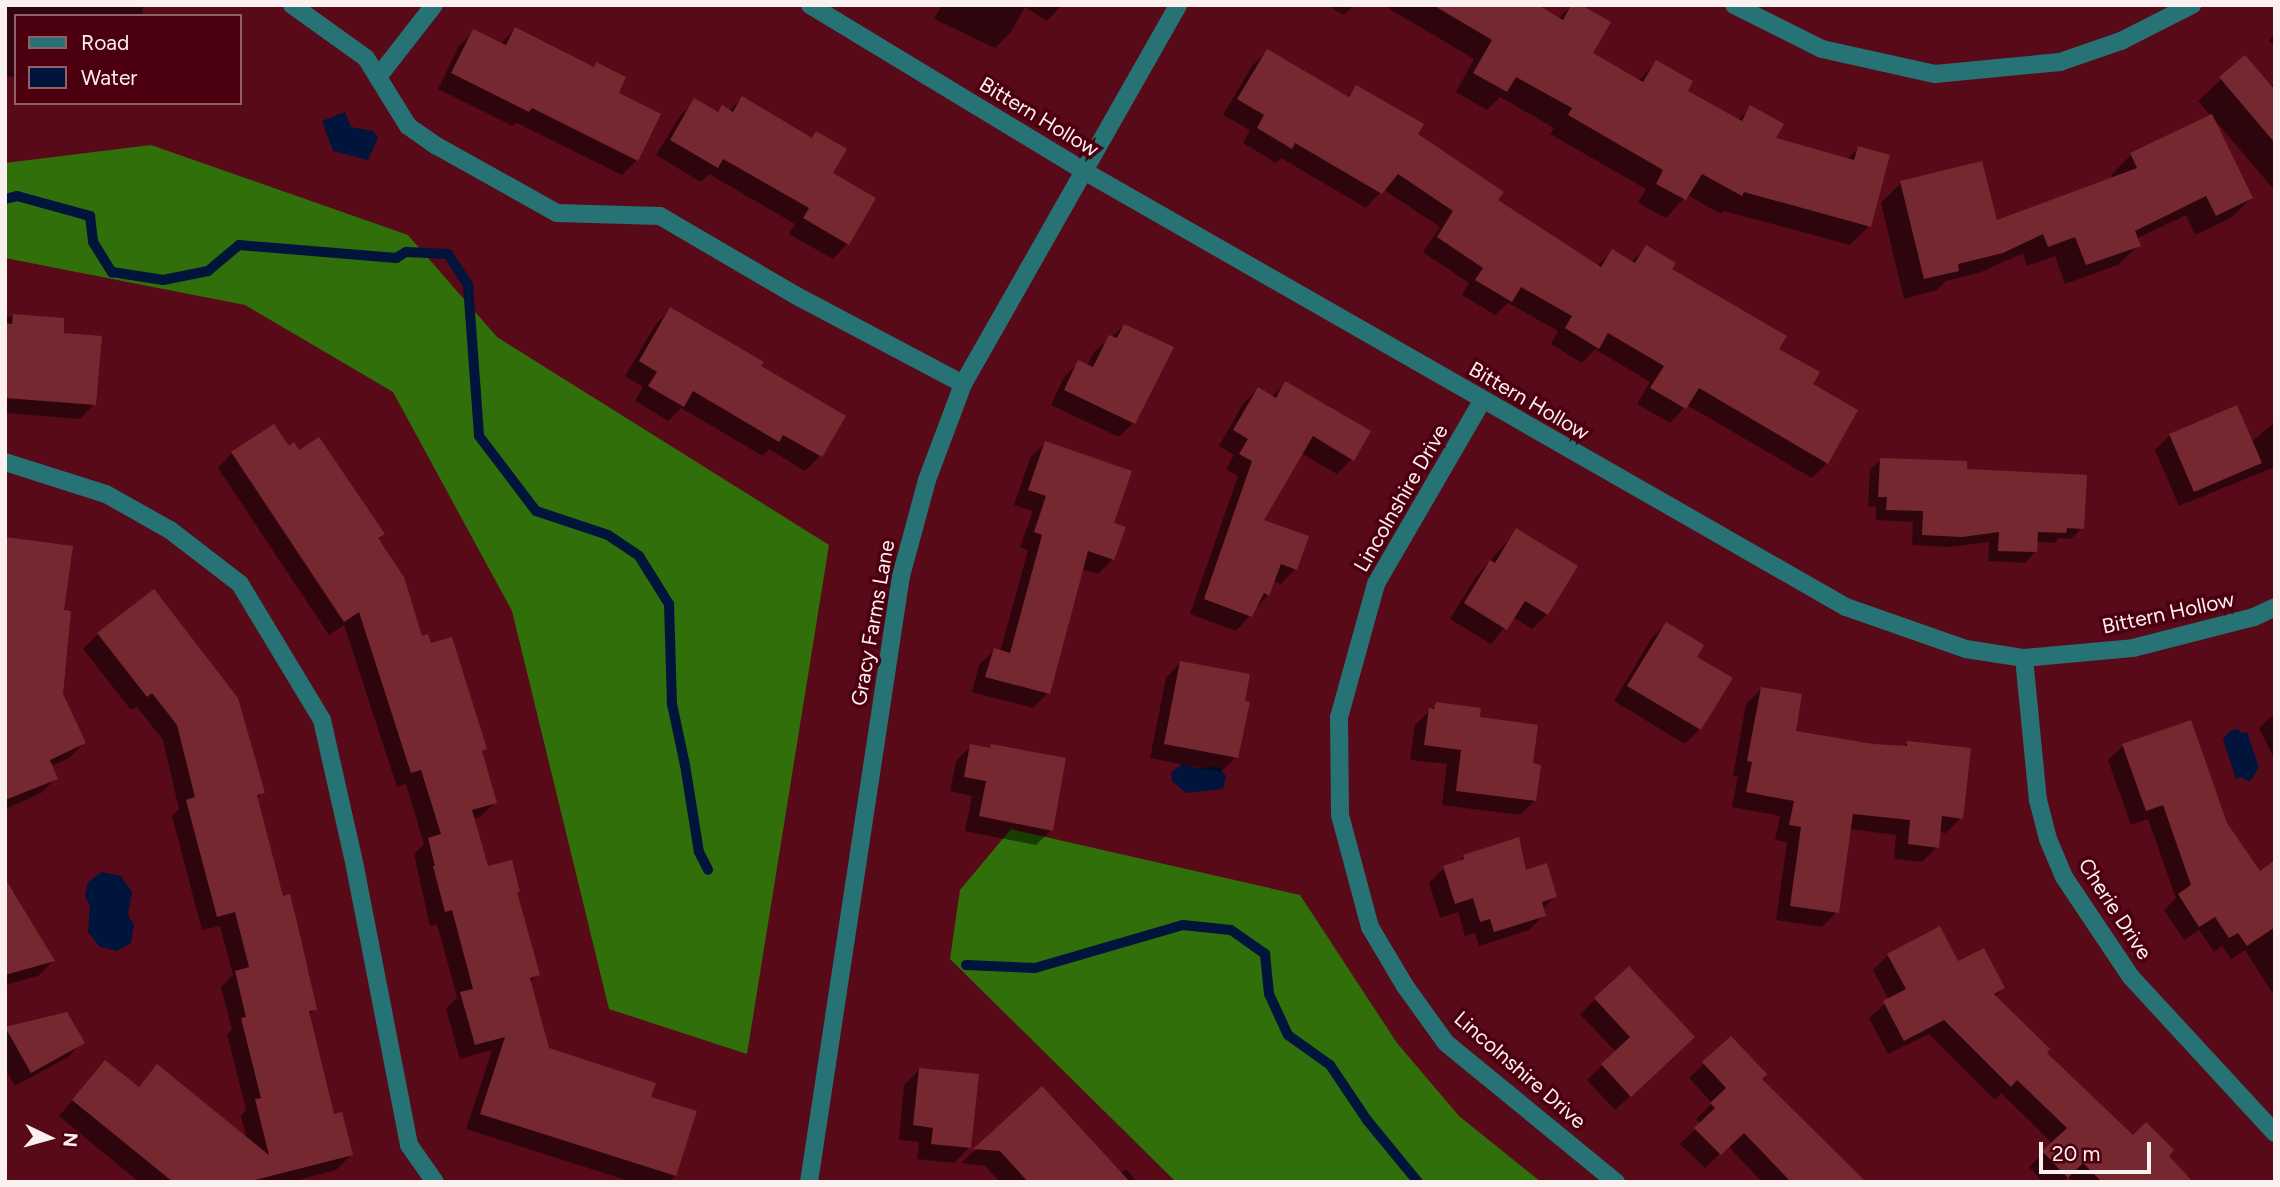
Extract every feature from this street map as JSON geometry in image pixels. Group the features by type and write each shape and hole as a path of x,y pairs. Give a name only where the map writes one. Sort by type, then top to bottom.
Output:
{"street":[{"path":"292,5 366,58 408,126 557,213 660,216 795,295 963,384"},
{"path":"377,77 434,5"},
{"name":"Bittern Hollow","path":"810,5 1084,171 1846,607 1966,649 2024,658 2133,648 2253,617 2275,607"},
{"name":"Gracy Farms Lane","path":"809,1182 901,576 927,480 963,384 1178,5"},
{"path":"1734,5 1822,49 1935,74 2060,62 2122,41 2192,5"},
{"name":"Lincolnshire Drive","path":"1482,401 1376,584 1339,717 1340,815 1370,927 1405,986 1446,1043 1616,1182"},
{"path":"5,462 106,494 170,530 240,584 322,720 355,867 409,1145 435,1182"},
{"name":"Cherie Drive","path":"2024,658 2038,800 2064,877 2131,977 2275,1133"}],"green space":[{"path":"151,145 408,235 497,337 829,545 747,1054 609,1009 512,611 393,392 245,305 5,258 5,163"},
{"path":"1011,829 1300,895 1397,1043 1459,1116 1541,1182 1176,1182 950,959 960,890"}],"water":[{"path":"345,112 351,127 373,131 378,138 368,160 333,151 322,121"},
{"path":"2238,729 2242,733 2247,732 2259,767 2250,782 2241,777 2236,779 2223,739 2229,732"},
{"path":"1182,764 1197,768 1219,767 1226,776 1223,789 1186,793 1172,781 1171,773"},
{"path":"102,872 121,876 132,892 128,915 134,925 131,943 117,951 100,947 88,932 90,906 85,896 88,882"}],"building":[{"path":"1433,5 1538,5 1563,20 1571,5 1581,5 1611,22 1593,53 1643,82 1656,60 1693,81 1688,91 1742,121 1750,105 1784,124 1776,138 1854,160 1858,146 1890,155 1871,227 1744,192 1742,196 1702,174 1686,200 1656,184 1663,170 1568,115 1572,108 1516,77 1507,92 1473,73 1492,40"},
{"path":"515,27 594,67 596,62 626,77 619,93 661,114 638,161 532,108 529,112 451,73 473,29 506,45"},
{"path":"1267,49 1349,97 1356,85 1424,124 1418,134 1504,192 1498,200 1601,267 1612,249 1635,263 1646,245 1676,263 1672,269 1787,336 1779,349 1820,372 1813,384 1858,410 1828,464 1699,388 1686,409 1650,388 1664,366 1608,333 1599,349 1565,328 1572,316 1521,287 1512,302 1475,280 1483,268 1437,237 1453,211 1398,174 1382,194 1295,143 1292,149 1257,128 1264,115 1237,99"},
{"path":"2245,55 2275,90 2275,143 2219,77"},
{"path":"742,96 812,138 816,131 847,149 833,173 876,198 849,245 803,218 809,208 723,159 718,168 670,140 694,98 718,112 722,105 733,112"},
{"path":"2212,114 2253,198 2216,216 2206,196 2135,231 2141,246 2086,265 2075,237 2048,247 2043,234 2003,253 1958,264 1959,271 1924,279 1900,181 1982,161 1997,220 2137,168 2130,153"},
{"path":"670,307 764,362 761,366 846,416 822,457 783,435 779,442 693,391 684,407 648,386 657,372 639,361"},
{"path":"13,314 64,318 64,333 102,336 96,405 5,398 5,323 12,324"},
{"path":"1124,324 1174,347 1135,424 1064,390 1078,360 1093,367 1109,335 1117,338"},
{"path":"1285,381 1371,431 1354,461 1313,436 1264,520 1309,536 1297,570 1281,564 1269,596 1264,593 1252,617 1204,599 1252,461 1239,454 1248,439 1233,430 1258,387 1276,398"},
{"path":"2237,405 2262,463 2194,492 2169,434"},
{"path":"274,424 289,446 294,442 299,450 319,437 385,534 378,538 404,577 422,636 428,634 431,643 452,637 487,749 482,751 497,803 472,810 488,866 512,860 520,892 517,892 540,975 530,978 549,1048 656,1083 651,1097 697,1111 676,1176 480,1114 505,1037 475,1045 460,992 473,989 452,910 445,912 433,866 428,838 441,834 421,770 411,773 359,612 344,622 231,452"},
{"path":"1045,441 1132,471 1114,523 1126,527 1114,560 1088,551 1050,694 985,677 994,648 1010,653 1042,535 1034,532 1046,496 1028,490"},
{"path":"1880,458 1967,461 1967,469 2087,475 2084,529 2067,528 2066,533 2038,532 2037,552 1998,551 1999,532 1962,537 1922,535 1923,511 1886,510 1887,497 1878,497"},
{"path":"1516,528 1578,566 1548,615 1525,601 1507,630 1464,603 1490,560 1495,563"},
{"path":"5,537 73,546 64,610 71,611 63,694 86,743 50,760 58,779 5,800"},
{"path":"154,589 238,698 265,793 257,795 283,896 290,894 301,939 317,1010 309,1011 334,1114 342,1112 353,1155 247,1182 173,1182 72,1100 105,1060 139,1087 157,1064 269,1155 255,1099 261,1098 241,1018 246,1017 235,971 249,967 235,912 217,917 186,800 195,797 177,725 152,693 147,697 97,633"},
{"path":"1666,622 1704,645 1697,657 1733,678 1701,730 1627,686"},
{"path":"1180,661 1250,674 1245,701 1250,702 1238,758 1164,744"},
{"path":"1761,687 1802,694 1796,731 1873,744 1907,746 1907,741 1971,748 1963,819 1942,816 1939,848 1908,844 1910,820 1853,814 1839,913 1790,906 1801,827 1789,825 1794,801 1746,792 1752,762 1747,761"},
{"path":"1436,702 1481,708 1480,717 1538,725 1533,763 1541,765 1536,801 1456,791 1461,750 1424,745 1429,708 1434,709"},
{"path":"2191,720 2227,823 2260,871 2275,860 2275,927 2247,946 2238,933 2229,938 2215,917 2199,927 2178,894 2191,885 2163,805 2146,811 2122,744"},
{"path":"970,744 990,748 991,744 1066,758 1053,831 979,816 986,781 964,777"},
{"path":"1519,837 1526,870 1547,863 1557,897 1542,902 1546,916 1494,932 1490,919 1480,922 1473,898 1455,904 1443,866 1464,859 1463,855"},
{"path":"5,878 55,961 5,975"},
{"path":"1940,926 1958,961 1984,948 2005,988 1994,994 2050,1049 2047,1053 2133,1135 2146,1122 2174,1150 2169,1156 2193,1182 2102,1182 2083,1163 2068,1178 2042,1151 2067,1128 2017,1080 2011,1087 1944,1020 1904,1041 1883,1001 1906,989 1887,954"},
{"path":"1629,966 1695,1037 1631,1097 1601,1064 1630,1037 1594,998"},
{"path":"67,1012 85,1043 31,1073 5,1027"},
{"path":"1731,1036 1767,1074 1762,1079 1866,1182 1791,1182 1744,1133 1721,1155 1694,1128 1715,1108 1710,1103 1726,1088 1702,1062"},
{"path":"919,1068 979,1074 971,1148 931,1144 933,1128 913,1125"},
{"path":"1042,1086 1130,1182 1028,1182 1000,1151 973,1149"}],"waterway":[{"path":"5,199 17,196 90,216 93,242 112,272 163,280 208,271 239,245 396,258 406,252 448,254 468,285 479,436 536,511 608,535 639,556 669,604 672,704 699,852 708,870"},
{"path":"966,965 1035,968 1183,925 1231,930 1265,954 1269,994 1288,1035 1330,1065 1367,1120 1418,1182"}]}
